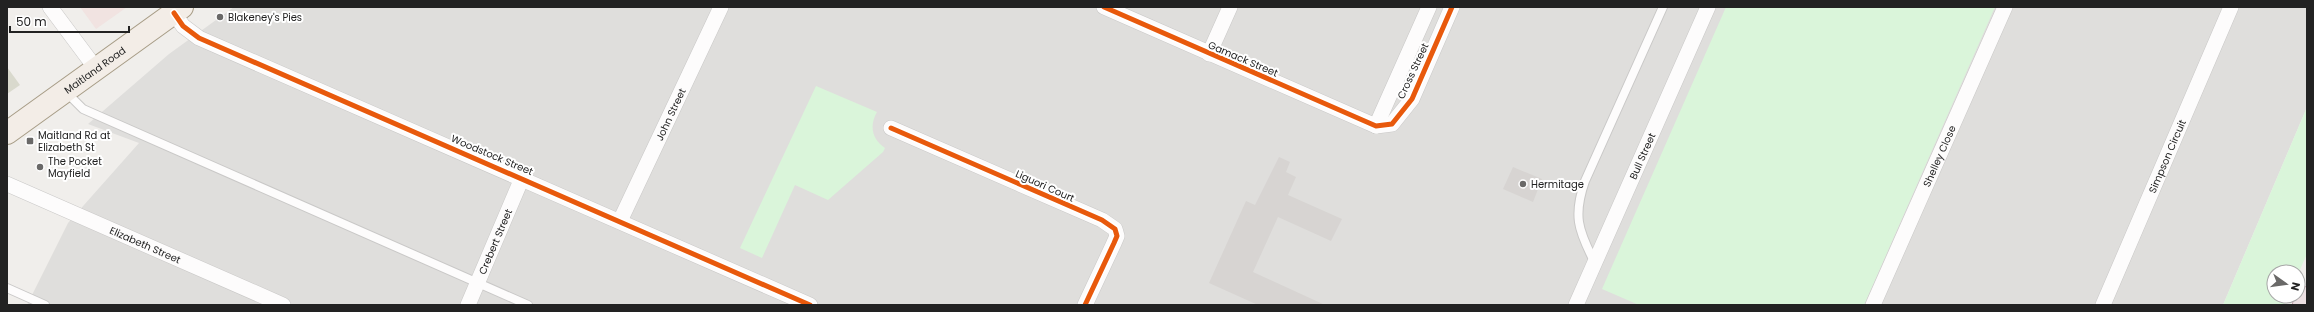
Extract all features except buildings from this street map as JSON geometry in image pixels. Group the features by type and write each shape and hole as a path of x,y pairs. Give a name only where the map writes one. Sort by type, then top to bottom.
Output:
{"highway":[{"path":"2304,305 2307,298"}],"main road":[{"name":"Maitland Road","path":"7,133 97,70 178,10"}],"street":[{"path":"50,7 97,70"},
{"name":"John Street","path":"620,221 721,7"},
{"name":"Gamack Street","path":"1104,7 1376,126"},
{"path":"1209,54 1230,7"},
{"name":"Cross Street","path":"1376,126 1429,7"},
{"name":"Cross Street","path":"1376,126 1392,124 1412,99 1452,7"},
{"name":"Bull Street","path":"1576,305 1594,261 1708,7"},
{"name":"Shelley Close","path":"1873,305 2006,7"},
{"name":"Simpson Circuit","path":"2103,305 2231,7"},
{"name":"Woodstock Street","path":"178,10 183,26 199,38 810,305"},
{"name":"Liguori Court","path":"891,128 1102,220 1115,229 1117,236 1085,305"},
{"name":"Crebert Street","path":"468,305 522,178"},
{"name":"Elizabeth Street","path":"7,184 283,305"}],"lane":[{"path":"1594,261 1582,239 1577,221 1578,201 1585,181 1663,7"},
{"path":"65,91 83,109 528,305"},
{"path":"7,288 45,305"}],"shaded area":[{"path":"80,7 127,7 96,29"},
{"path":"234,7 2307,7 2307,107 2223,305 27,305 68,223 139,143 88,124 169,54"},
{"path":"7,67 20,85 7,94"}],"green space":[{"path":"1726,7 1995,7 1864,305 1639,305 1602,289"},
{"path":"816,86 877,112 873,122 873,132 877,141 885,148 883,152 828,200 795,185 762,258 740,248"},
{"path":"2307,107 2307,254 2302,264 2266,264 2266,304 2284,305 2223,305"}],"cycle path":[{"path":"1104,7 1376,126 1392,124 1412,99 1452,7"},
{"path":"174,13 183,26 199,38 810,305"},
{"path":"891,128 1102,220 1115,229 1117,236 1085,305"}],"place":[{"name":"Blakeney's Pies","path":"220,17"},
{"name":"Maitland Rd at Elizabeth St","path":"30,141"},
{"name":"The Pocket Mayfield","path":"40,167"},
{"name":"Hermitage","path":"1523,184"}]}
